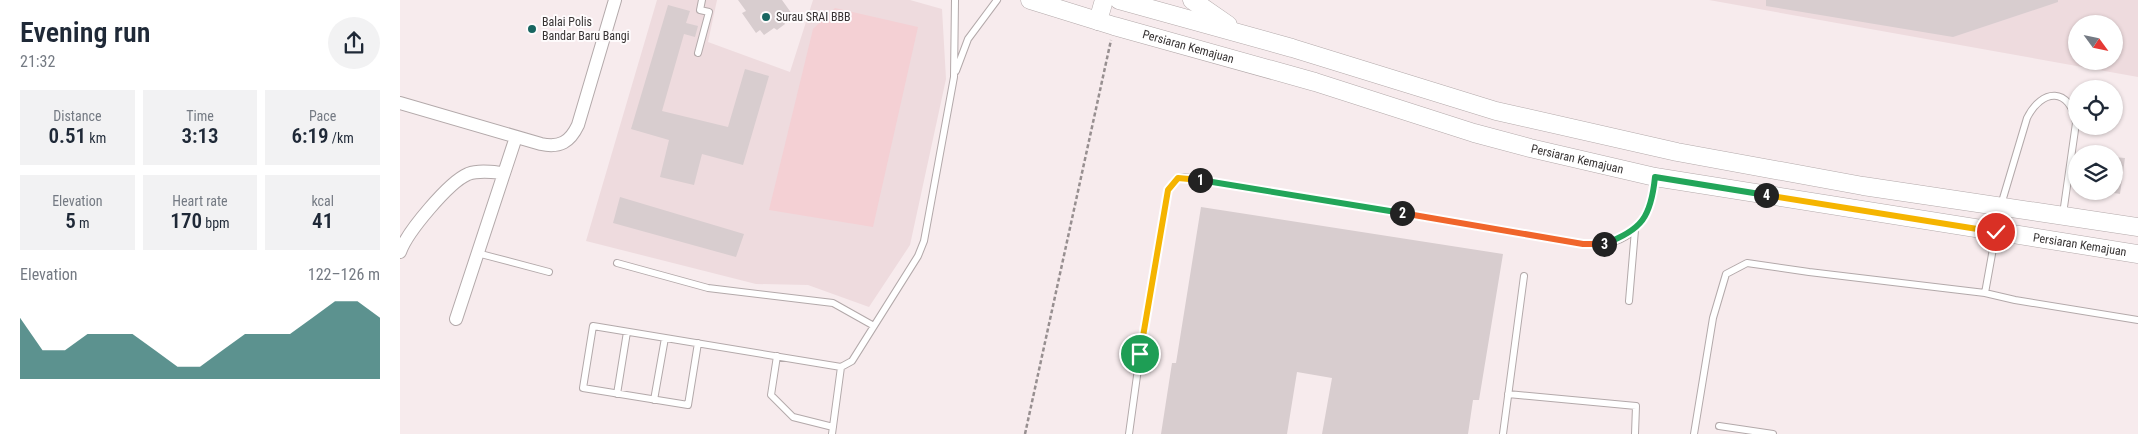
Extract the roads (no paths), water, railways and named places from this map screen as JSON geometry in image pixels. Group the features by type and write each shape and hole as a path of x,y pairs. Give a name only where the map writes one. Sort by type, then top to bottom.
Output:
{"main road":[{"name":"Persiaran Kemajuan","path":"1030,0 1111,25 1315,82 1474,133 1655,177 2138,254"},
{"path":"1104,0 1111,25"},
{"path":"1192,0 1243,35"},
{"name":"Persiaran Kemajuan","path":"1126,1 1496,111 1678,152 1863,186 2138,227"},
{"path":"1111,25 1126,1"}],"street":[{"path":"400,103 516,137 551,146 561,145 574,134 615,0"},
{"path":"456,319 516,137"},
{"path":"400,252 409,233 417,222 458,181 468,174 480,172 503,173"}],"lane":[{"path":"698,53 709,12 700,10 702,0"},
{"path":"698,343 688,405 583,388 593,326 627,332 698,343 777,356 841,367 852,361 918,256 924,241 954,77 955,0"},
{"path":"954,77 968,39 997,0"},
{"path":"2001,206 2027,118 2036,103 2051,95 2061,97 2069,103 2074,112 2076,123 2063,216"},
{"path":"1129,434 1140,354 1168,190 1178,178 1184,177 1533,234 1583,244 1604,244 1635,230 1645,216 1653,197 1655,177"},
{"path":"1629,301 1635,230"},
{"path":"1985,293 1996,232"},
{"path":"477,253 549,272"},
{"path":"617,263 708,288 833,303 874,326"},
{"path":"1694,434 1713,318 1726,274 1747,263 1985,293 2015,300 2138,320"},
{"path":"1503,434 1524,276"},
{"path":"617,394 627,332"},
{"path":"654,400 665,338"},
{"path":"777,356 771,395 793,417 832,430 841,367"},
{"path":"1508,394 1636,406 1634,434"},
{"path":"1719,426 1773,434"}],"place":[{"name":"Surau SRAI BBB","path":"766,17"},
{"name":"Balai Polis Bandar Baru Bangi","path":"532,29"}]}
